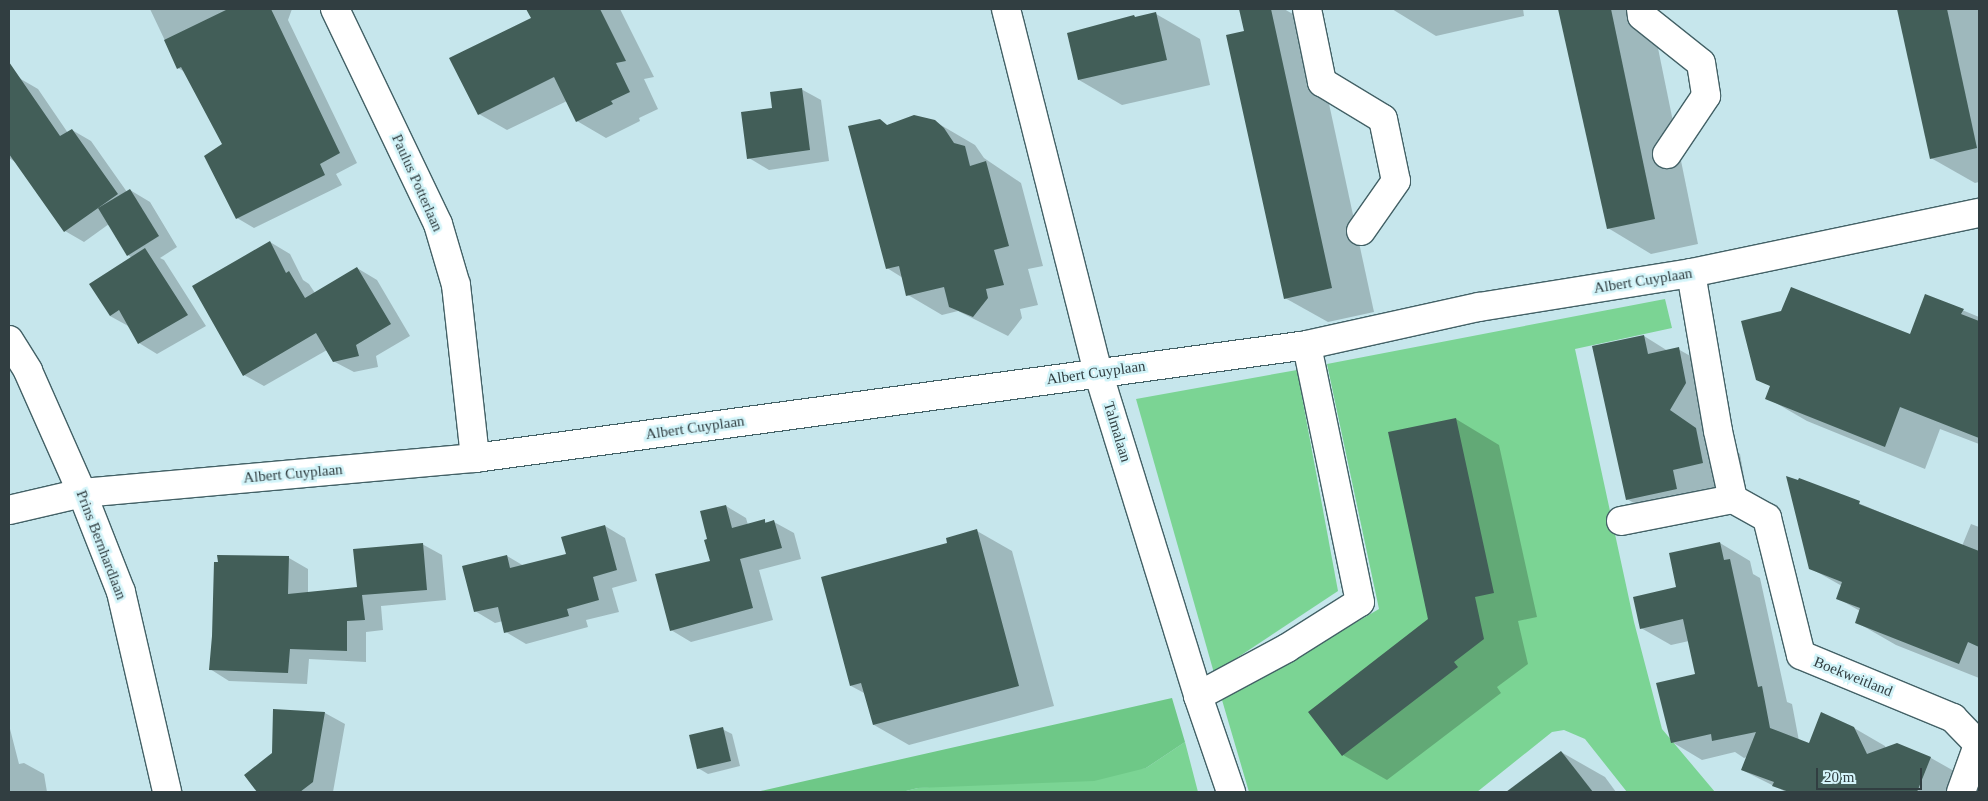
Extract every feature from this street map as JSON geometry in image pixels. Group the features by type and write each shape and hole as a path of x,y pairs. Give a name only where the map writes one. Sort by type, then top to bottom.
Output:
{"street":[{"name":"Paulus Potterlaan","path":"335,9 438,224 456,285 475,458"},
{"name":"Talmalaan","path":"1006,9 1098,372 1198,696 1231,792"},
{"path":"1307,9 1322,82 1383,119 1396,181 1361,231"},
{"path":"1641,9 1642,16 1701,63 1706,96 1667,154"},
{"name":"Albert Cuyplaan","path":"9,510 82,493 475,458 1306,345 1478,308 1691,273 1979,213"},
{"path":"1621,521 1733,499 1718,431 1691,273"},
{"name":"Prins Bernhardlaan","path":"9,340 28,371 82,493 121,592 167,792"},
{"path":"1198,696 1287,648 1360,602 1306,345"},
{"name":"Boekweitland","path":"1733,499 1767,518 1801,655 1954,718 1979,745"},
{"path":"1961,792 1979,745"}],"green space":[{"path":"1665,299 1672,328 1575,349 1634,622 1662,729 1715,792 1627,792 1585,739 1564,730 1552,732 1477,792 1249,792 1222,700 1379,609 1327,364"},
{"path":"1297,370 1338,591 1214,673 1136,399"},
{"path":"1172,698 1185,742 1146,768 1094,781 918,788 902,792 756,792"},
{"path":"1185,742 1198,792 902,792 918,788 1146,768"}],"building":[{"path":"228,9 271,9 340,153 320,164 325,175 236,219 204,156 222,144 181,67 177,69 164,40"},
{"path":"526,9 600,9 626,61 616,63 630,92 611,101 613,104 576,122 554,77 478,115 449,58 531,18"},
{"path":"1239,9 1271,9 1332,288 1284,299 1226,35 1244,31"},
{"path":"1558,9 1611,9 1655,219 1607,229"},
{"path":"1897,9 1947,9 1977,148 1930,159"},
{"path":"1156,12 1167,60 1078,80 1067,33 1134,15 1135,17"},
{"path":"9,62 60,136 72,129 118,194 64,232 9,154"},
{"path":"802,88 810,150 747,159 741,112 772,108 770,92"},
{"path":"914,115 935,120 944,128 954,143 965,146 970,166 986,161 1009,246 994,250 1004,285 986,289 988,298 973,317 949,307 944,287 906,296 899,266 886,269 848,126 880,119 887,125"},
{"path":"130,189 159,236 127,256 98,208"},
{"path":"270,241 286,273 289,271 305,298 357,267 391,324 356,345 359,356 333,362 316,333 243,376 192,286"},
{"path":"145,248 188,315 138,344 119,310 110,316 89,284"},
{"path":"1791,287 1910,334 1925,294 1964,309 1961,314 1979,321 1979,438 1900,407 1885,447 1765,399 1770,386 1756,380 1741,321 1781,311"},
{"path":"1644,335 1648,354 1679,347 1686,383 1670,410 1696,428 1703,463 1673,470 1677,489 1626,500 1592,346"},
{"path":"1456,418 1494,593 1475,597 1484,639 1454,662 1458,667 1342,756 1308,712 1428,619 1388,432"},
{"path":"1786,476 1798,480 1799,478 1860,501 1859,504 1979,551 1979,647 1968,642 1959,664 1855,623 1860,608 1836,599 1842,582 1809,569"},
{"path":"726,505 732,528 765,519 765,523 774,520 782,548 740,559 753,608 670,631 655,574 710,561 704,540 707,539 700,511"},
{"path":"605,525 617,570 593,577 599,600 567,609 569,616 504,633 498,607 474,612 462,566 507,555 510,568 566,554 561,537"},
{"path":"977,529 1019,686 873,725 861,683 850,686 821,577 947,543 946,538"},
{"path":"1720,542 1724,560 1730,559 1758,687 1762,686 1770,728 1809,743 1821,712 1854,727 1867,754 1897,743 1931,757 1917,792 1789,792 1772,786 1774,782 1741,770 1756,732 1712,741 1711,734 1671,743 1656,683 1695,674 1683,619 1640,629 1633,597 1676,587 1669,553"},
{"path":"423,543 427,590 362,595 365,620 347,621 347,651 290,649 288,673 209,670 214,562 218,562 217,555 289,556 288,594 357,587 353,549"},
{"path":"273,709 325,712 313,782 300,792 257,792 244,775 272,753"},
{"path":"723,727 731,761 697,769 689,735"},
{"path":"1561,751 1593,792 1506,792"}]}
